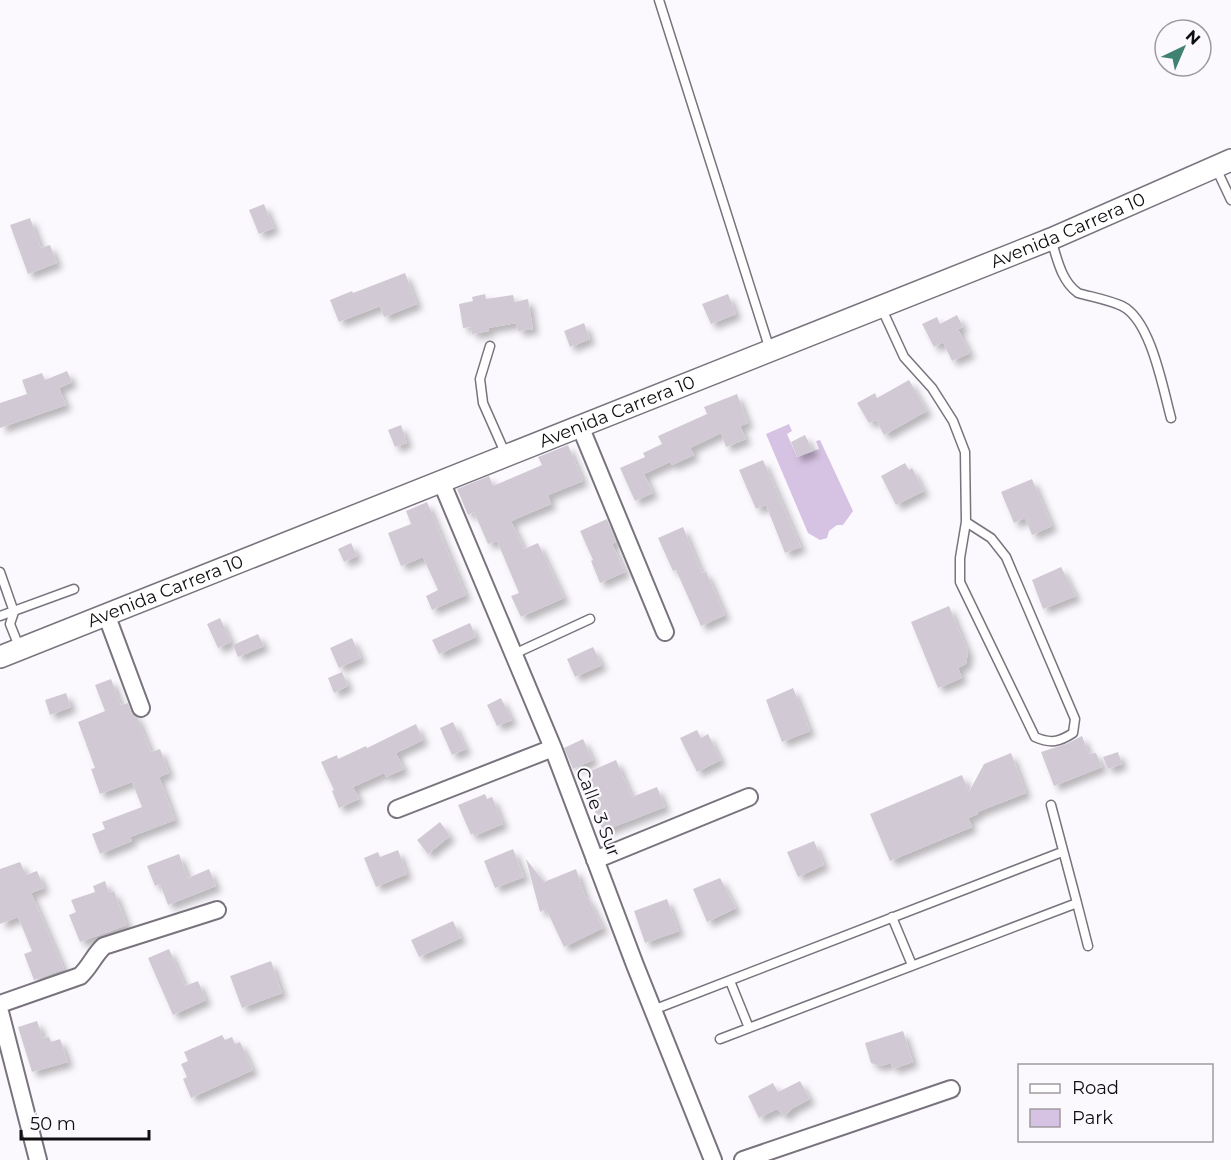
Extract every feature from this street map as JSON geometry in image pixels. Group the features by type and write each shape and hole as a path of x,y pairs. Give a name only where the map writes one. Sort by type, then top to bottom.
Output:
{"street":[{"name":"Avenida Carrera 10","path":"0,657 1051,239 1223,163"},
{"path":"580,426 664,632"},
{"name":"Calle 3 Sur","path":"441,481 553,748 709,1159"},
{"path":"106,614 141,708"},
{"path":"397,809 553,748"},
{"path":"595,860 749,797"},
{"path":"0,1004 80,976 88,969 97,952 104,946 217,910"},
{"path":"0,1012 38,1160"},
{"path":"743,1160 951,1089"}],"lane":[{"path":"659,0 770,351"},
{"path":"1223,163 1231,200"},
{"path":"1051,239 1061,271 1072,289 1078,293 1124,307 1146,331 1171,418"},
{"path":"880,307 904,357 932,388 952,421 965,452 966,522 960,558 960,582 1035,737 1047,743 1060,741 1073,733 1075,719 1006,557 991,538 966,522"},
{"path":"490,346 480,379 483,403 506,455"},
{"path":"0,572 14,612 10,624 20,649"},
{"path":"0,616 74,589"},
{"path":"514,654 590,620"},
{"path":"1051,806 1088,946"},
{"path":"653,1010 1062,852"},
{"path":"720,1039 1077,903"},
{"path":"892,917 912,965"},
{"path":"730,981 749,1028"}],"green space":[{"path":"789,424 792,431 787,434 797,457 819,449 816,441 820,440 853,511 843,525 837,525 829,531 827,538 820,540 808,533 766,434"}],"building":[{"path":"264,204 274,228 259,234 249,210"},
{"path":"30,218 41,248 50,245 57,263 28,274 10,225"},
{"path":"405,273 417,304 384,317 380,306 339,322 330,300"},
{"path":"485,294 486,299 513,295 515,302 528,299 533,329 518,331 516,323 488,328 489,331 472,334 471,327 463,328 459,304 473,301 472,297"},
{"path":"728,294 736,314 711,324 702,304"},
{"path":"957,315 963,327 958,329 970,353 952,361 943,342 934,347 922,324 937,317 940,324"},
{"path":"584,323 590,339 570,347 564,331"},
{"path":"67,371 72,382 59,388 66,405 0,428 0,403 27,394 22,380 42,373 45,380"},
{"path":"909,380 927,411 884,435 876,420 869,423 857,403 875,393 877,398"},
{"path":"737,394 748,423 740,426 746,439 726,447 721,433 690,448 694,455 672,465 670,462 644,474 653,493 635,501 620,468 645,457 643,453 662,444 658,436 707,414 704,407"},
{"path":"401,425 407,443 395,447 388,430"},
{"path":"805,435 813,451 797,457 791,442"},
{"path":"568,445 583,481 548,495 551,504 511,521 524,549 538,543 564,598 521,617 511,596 519,593 497,541 488,544 474,512 468,515 457,489 489,476 493,486 542,465 538,457"},
{"path":"763,460 801,547 785,553 766,505 756,509 739,470"},
{"path":"905,463 909,470 912,468 924,491 896,505 881,476"},
{"path":"1032,479 1052,526 1032,535 1025,518 1014,523 1001,492"},
{"path":"427,502 466,595 432,610 426,596 438,590 423,557 401,566 388,533 411,524 406,511"},
{"path":"607,519 616,542 612,544 625,572 600,583 580,531"},
{"path":"683,527 702,573 706,572 725,615 701,626 676,570 673,571 658,538"},
{"path":"351,543 357,556 344,562 338,549"},
{"path":"1061,567 1076,596 1043,609 1032,580"},
{"path":"949,606 968,652 966,664 958,668 962,678 938,688 911,622"},
{"path":"220,618 231,642 218,648 207,624"},
{"path":"470,623 476,637 439,654 432,640"},
{"path":"258,634 264,646 238,657 233,645"},
{"path":"352,638 361,658 339,668 330,648"},
{"path":"593,647 602,665 575,677 567,659"},
{"path":"342,672 348,686 334,693 328,678"},
{"path":"111,679 121,705 128,703 131,712 137,717 151,752 160,749 169,773 159,777 175,820 130,837 132,841 100,854 92,834 105,829 102,822 142,807 132,782 100,794 91,769 95,768 78,722 105,711 95,685"},
{"path":"793,688 810,731 782,742 766,700"},
{"path":"66,693 71,707 50,715 45,700"},
{"path":"501,698 512,720 497,726 487,705"},
{"path":"453,722 466,749 452,755 440,728"},
{"path":"416,724 423,740 396,753 404,769 386,777 384,773 353,787 359,799 339,808 332,791 334,790 321,762 337,755 338,759 366,746 367,748"},
{"path":"697,730 701,738 708,734 721,760 697,772 680,738"},
{"path":"1082,736 1089,754 1096,753 1102,767 1054,786 1041,752"},
{"path":"583,739 593,760 573,769 564,748"},
{"path":"1118,752 1122,764 1108,769 1103,757"},
{"path":"1011,753 1026,793 977,812 978,814 968,818 972,827 890,861 870,814 962,775 969,792 984,764"},
{"path":"616,760 632,797 657,787 665,807 603,831 592,804 598,802 586,773"},
{"path":"485,794 487,799 492,797 503,824 474,836 473,833 471,835 458,805"},
{"path":"440,822 450,836 428,854 417,840"},
{"path":"814,841 824,865 798,877 787,852"},
{"path":"513,849 524,877 495,888 484,861"},
{"path":"398,850 407,874 376,887 364,858 378,852 380,857"},
{"path":"179,854 188,878 209,869 216,886 168,905 160,884 155,886 147,866"},
{"path":"526,859 544,882 576,869 586,899 588,898 603,928 564,947 546,909 540,912"},
{"path":"20,862 26,875 37,871 44,888 31,893 64,969 34,980 24,954 32,951 18,917 0,924 0,869"},
{"path":"720,878 736,908 707,922 693,889"},
{"path":"105,881 109,893 114,891 127,925 80,942 69,915 76,912 71,900 95,892 93,886"},
{"path":"667,899 679,931 645,943 634,911"},
{"path":"453,921 461,938 419,957 411,940"},
{"path":"169,949 185,986 198,981 206,1000 173,1015 148,958"},
{"path":"271,961 282,993 242,1008 230,976"},
{"path":"37,1021 43,1038 49,1037 51,1042 60,1039 68,1062 32,1072 18,1027"},
{"path":"903,1031 913,1062 893,1069 891,1063 880,1066 871,1063 865,1043"},
{"path":"222,1035 225,1040 232,1037 235,1044 240,1042 253,1070 191,1098 183,1079 187,1077 181,1064 188,1061 184,1052"},
{"path":"800,1081 810,1099 784,1116 777,1109 759,1118 748,1096 773,1083 778,1092"}]}
